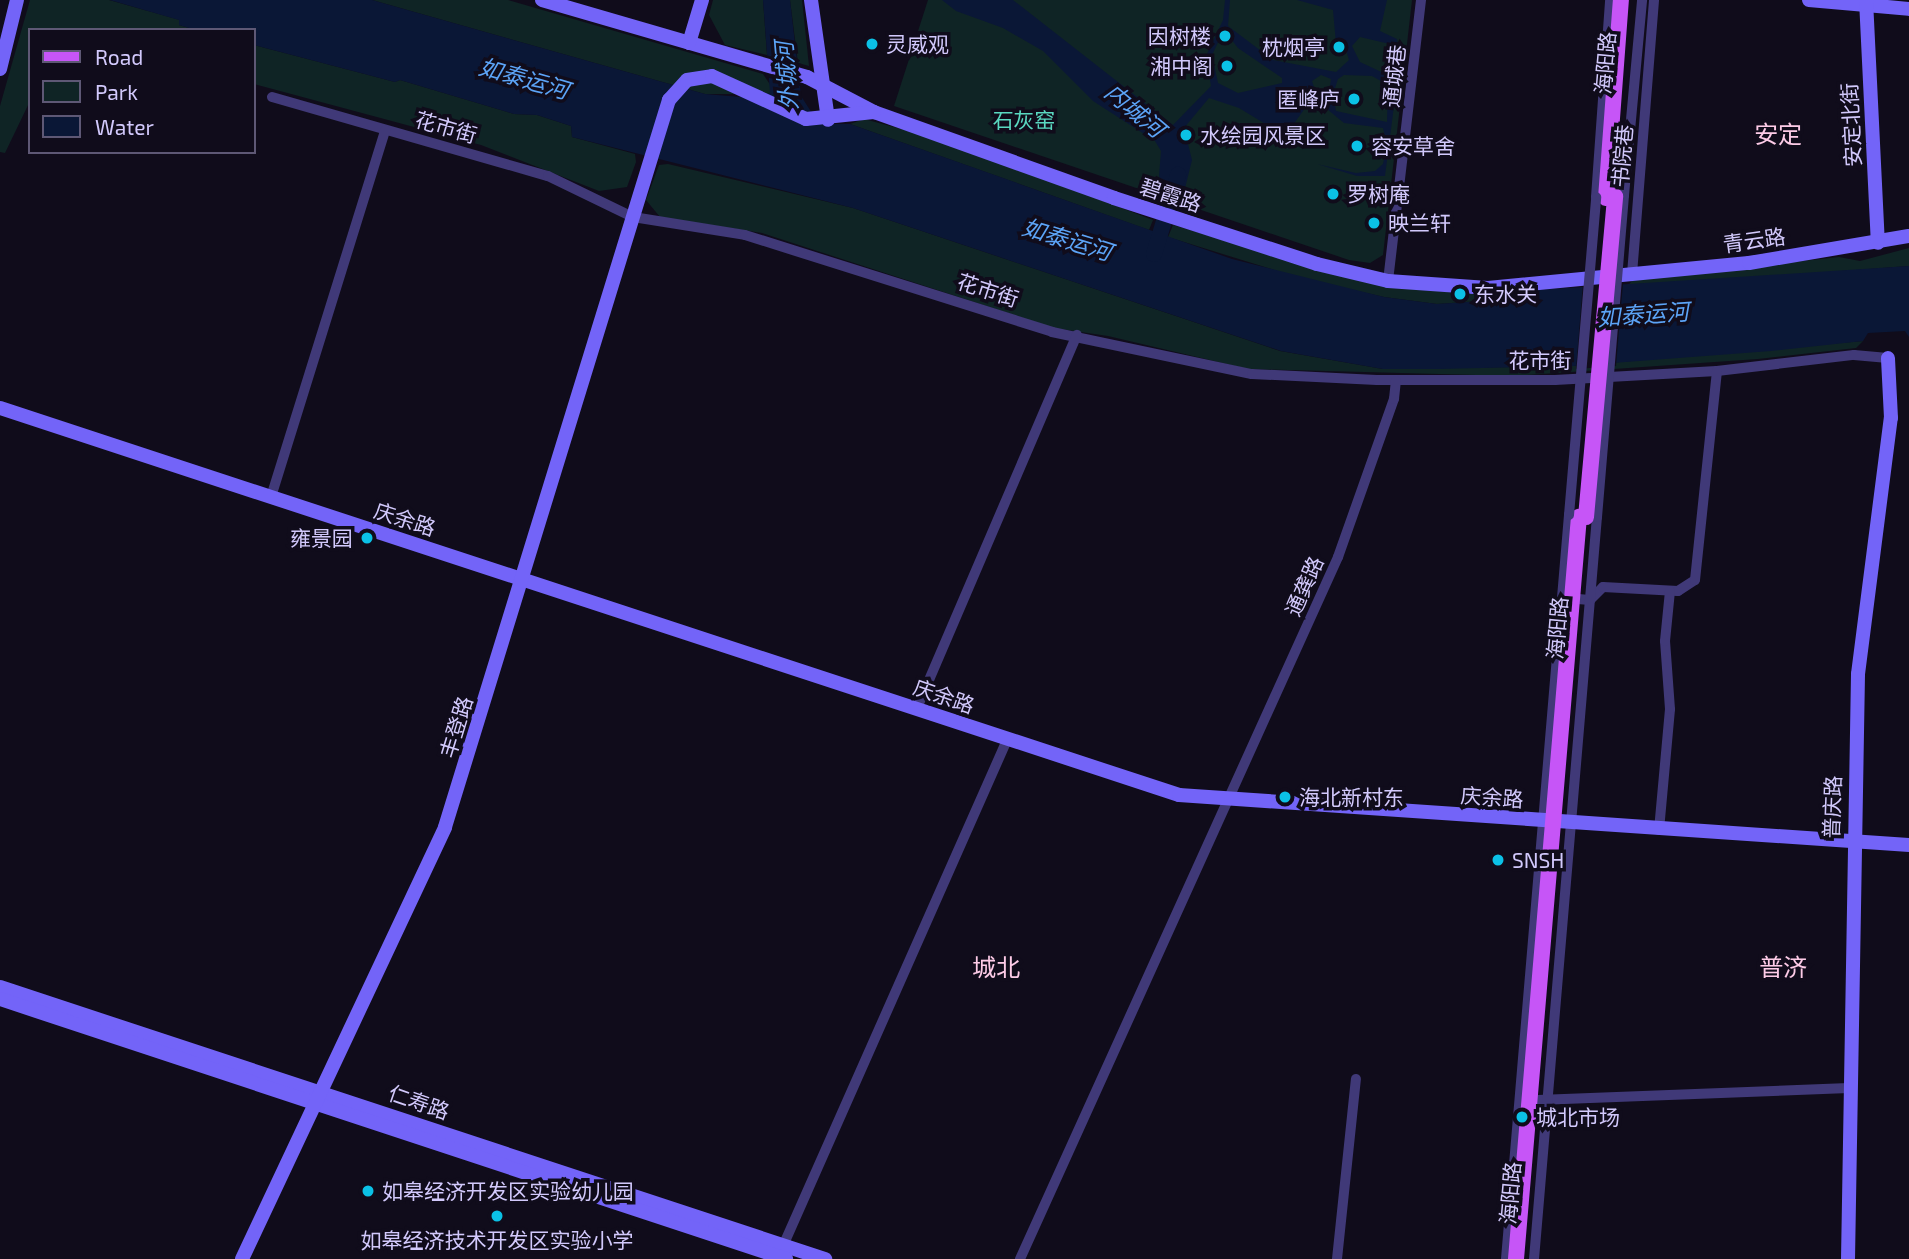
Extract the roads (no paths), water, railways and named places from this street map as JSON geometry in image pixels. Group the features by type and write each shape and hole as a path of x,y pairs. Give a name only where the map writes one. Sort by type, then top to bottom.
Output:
{"main road":[{"name":"海阳路","path":"1610,196 1621,0"},
{"name":"海阳路","path":"1516,1259 1557,823 1610,196 1631,0"},
{"name":"海阳路","path":"1525,1259 1542,1100 1557,823"}],"street":[{"name":"碧霞路","path":"542,0 807,78 874,113 1175,219 1317,264 1388,281 1488,289 1604,276"},
{"path":"689,43 702,0"},
{"path":"811,0 823,85 824,120 874,113"},
{"name":"通城巷","path":"1388,281 1421,0"},
{"path":"1610,0 1610,196"},
{"path":"1610,196 1642,0"},
{"name":"书院巷","path":"1632,274 1654,0"},
{"path":"1809,0 1866,3 1909,9"},
{"path":"0,36 13,2"},
{"path":"0,69 13,2"},
{"name":"安定北街","path":"1866,3 1878,243"},
{"name":"丰登路","path":"242,1259 445,827 669,100 687,80 712,76 806,119 824,120"},
{"name":"花市街","path":"272,96 548,176 633,217 746,235 1052,331 1252,374 1396,381 1593,379 1717,371 1854,355 1888,358"},
{"path":"271,497 385,130"},
{"name":"青云路","path":"1604,276 1749,263 1909,236"},
{"path":"917,708 1077,335"},
{"name":"普庆路","path":"1848,1259 1852,842 1858,674 1891,418 1888,358"},
{"path":"1576,599 1603,587 1670,591 1689,588 1699,565 1717,371"},
{"name":"通龚路","path":"1020,1259 1338,557 1394,399 1396,381"},
{"name":"庆余路","path":"0,408 917,708 1164,792 1229,801 1909,845"},
{"path":"1659,830 1670,709 1665,641 1670,591"},
{"path":"785,1252 1007,740"},
{"path":"1506,1259 1557,823"},
{"name":"仁寿路","path":"0,987 317,1098"},
{"name":"仁寿路","path":"0,999 317,1098 785,1252 825,1259"},
{"path":"1337,1259 1356,1079"},
{"path":"1534,1259 1542,1100 1849,1088"}],"water":[{"path":"110,0 372,0 705,94 741,97 770,93 763,0 790,0 801,96 819,124 850,124 1232,259 1384,297 1437,304 1497,300 1521,291 1909,266 1909,337 1905,331 1868,333 1863,341 1771,351 1573,366 1439,369 1383,369 1281,351 853,208 572,137 571,126 537,115 514,114 400,80 395,82 256,46 256,28 189,28 179,25 179,20"},
{"path":"942,0 1013,0 1173,125 1211,86 1206,56 1223,20 1225,0 1230,0 1228,26 1273,60 1336,72 1349,60 1345,47 1336,44 1333,10 1297,0 1387,0 1380,31 1397,39 1400,59 1385,176 1357,176 1317,164 1356,173 1375,171 1383,164 1387,145 1383,128 1344,123 1327,109 1331,79 1321,75 1312,81 1316,93 1285,136 1239,108 1209,98 1184,128 1192,160 1185,188 1174,195 1164,190 1159,176 1161,151 1155,141 1093,101 1043,51 1003,28 956,11","holes":["1224,30 1238,48 1282,78 1282,83 1238,93 1218,83 1212,55","1360,37 1394,45 1396,62 1392,77 1360,62 1352,46","1344,75 1372,76 1388,85 1387,122 1336,111 1333,94 1338,79"]}],"waterway":[{"name":"内城河","path":"1154,254 1178,175"}],"place":[{"name":"因树楼","path":"1225,36"},
{"name":"灵威观","path":"872,44"},
{"name":"枕烟亭","path":"1339,47"},
{"name":"湘中阁","path":"1227,66"},
{"name":"匿峰庐","path":"1354,99"},
{"name":"水绘园风景区","path":"1186,135"},
{"name":"容安草舍","path":"1357,146"},
{"name":"罗树庵","path":"1333,194"},
{"name":"映兰轩","path":"1374,223"},
{"name":"东水关","path":"1460,294"},
{"name":"雍景园","path":"367,538"},
{"name":"海北新村东","path":"1285,797"},
{"name":"SNSH","path":"1498,860"},
{"name":"城北市场","path":"1522,1117"},
{"name":"如皋经济开发区实验幼儿园","path":"368,1191"},
{"name":"如皋经济技术开发区实验小学","path":"497,1216"}],"district":[{"name":"安定","path":"1778,134"},
{"name":"城北","path":"996,967"},
{"name":"普济","path":"1783,967"}],"water label":[{"name":"外城河","path":"786,76"},
{"name":"如泰运河","path":"524,78"},
{"name":"如泰运河","path":"1067,239"},
{"name":"如泰运河","path":"1643,314"}],"park label":[{"name":"石灰窑","path":"1024,120"}]}
